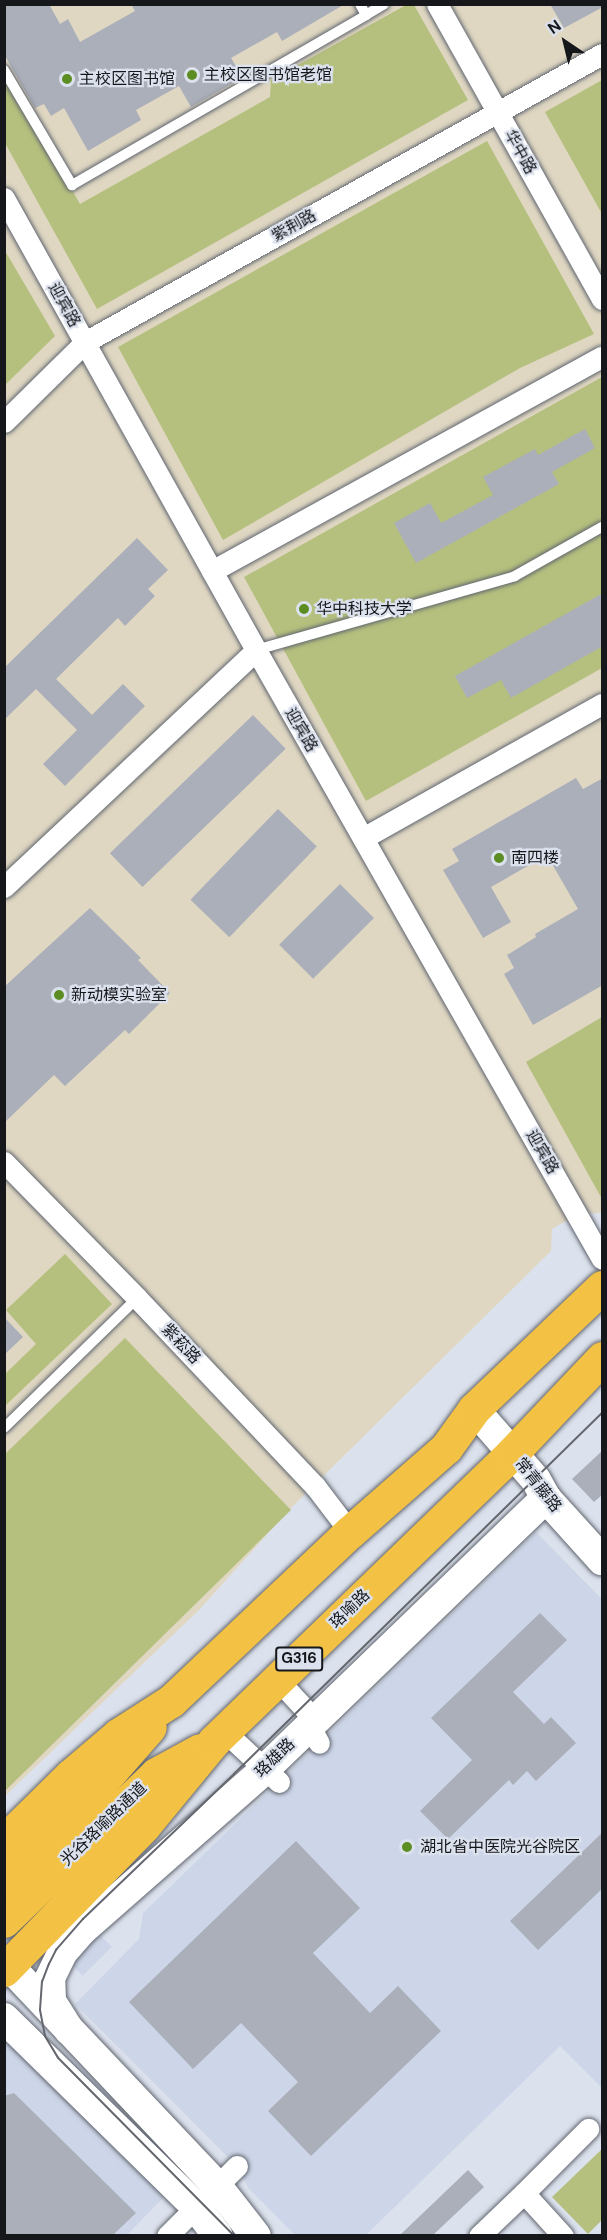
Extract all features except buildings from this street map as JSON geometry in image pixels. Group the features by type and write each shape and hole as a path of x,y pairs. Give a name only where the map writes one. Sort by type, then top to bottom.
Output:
{"highway":[{"path":"4,1841 71,1775 118,1735 171,1701 350,1532 446,1448 474,1409 603,1287"},
{"name":"珞喻路","path":"7,1968 144,1826 219,1736 512,1453 603,1358"},
{"name":"光谷珞喻路通道","path":"4,1880 125,1758 171,1701"},
{"name":"光谷珞喻路通道","path":"4,1921 156,1774 219,1736"}],"main road":[{"name":"常青藤路","path":"474,1409 536,1480 546,1498 603,1560"},
{"name":"珞雄路","path":"69,2030 51,2001 50,1978 62,1953 81,1931 271,1776 546,1498"},
{"name":"珞雄路","path":"7,1968 69,2030 227,2176 256,2235"},
{"path":"4,2018 196,2207 218,2235"}],"street":[{"name":"华中路","path":"438,4 603,298"},
{"name":"紫荆路","path":"4,422 85,342 603,54"},
{"name":"迎宾路","path":"4,198 256,650 603,1259"},
{"path":"212,571 603,357"},
{"path":"4,887 256,650"},
{"path":"363,838 603,704"},
{"name":"紫菘路","path":"4,1162 138,1298 315,1486 350,1532"},
{"path":"278,1680 316,1731"},
{"path":"219,1736 271,1776"},
{"path":"479,2235 588,2129"},
{"path":"167,2235 227,2176"},
{"path":"524,2193 562,2235"}],"lane":[{"path":"360,4 366,15"},
{"path":"4,70 72,184 384,4"},
{"path":"256,650 515,576 603,527"},
{"path":"4,1428 138,1298"}],"shaded area":[{"name":"华中科技大学","path":"5,5 602,5 602,1213 578,1214 552,1229 551,1251 291,1508 199,1610 5,1796"},
{"name":"湖北省中医院光谷院区","path":"536,1532 602,1599 602,2088 560,2046 366,2235 295,2235 249,2189 237,2166 75,2004 139,1939 143,1913"},
{"path":"99,1934 112,1947 83,1976 70,1963"},
{"path":"4,2038 164,2197 127,2235 5,2235"}],"green space":[{"path":"406,5 414,5 468,100 97,309 5,143 4,70 80,204 270,97 271,80"},
{"path":"602,80 602,214 545,112"},
{"path":"487,141 594,334 520,368 223,540 118,347"},
{"path":"4,249 55,336 5,385 4,385"},
{"path":"602,377 602,668 366,801 244,577"},
{"path":"602,1017 602,1199 526,1062"},
{"path":"65,1254 112,1304 5,1406 5,1374 36,1344 6,1310"},
{"path":"125,1338 291,1510 5,1791 5,1454"},
{"path":"602,2149 602,2220 588,2234 552,2197"}],"tram line":[{"path":"234,2236 58,2058 45,2036 40,2010 42,1982 49,1964 56,1950 83,1919 602,1413"}],"place":[{"name":"主校区图书馆老馆","path":"192,75"},
{"name":"主校区图书馆","path":"67,79"},
{"name":"华中科技大学","path":"304,609"},
{"name":"南四楼","path":"499,858"},
{"name":"新动模实验室","path":"59,995"},
{"name":"湖北省中医院光谷院区","path":"407,1847"}]}
